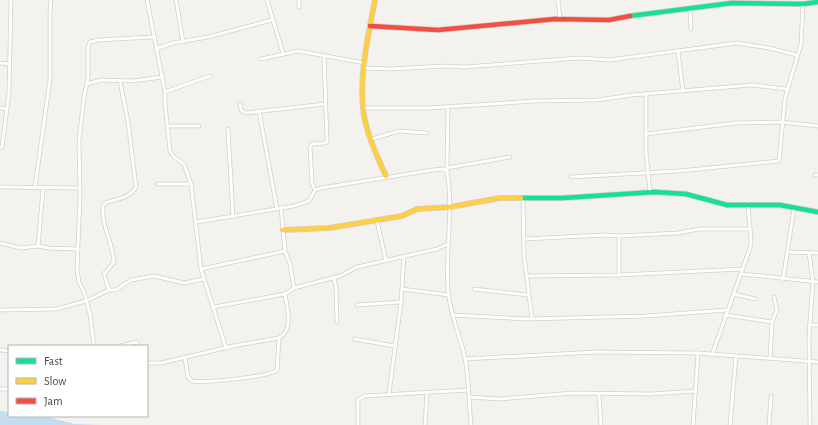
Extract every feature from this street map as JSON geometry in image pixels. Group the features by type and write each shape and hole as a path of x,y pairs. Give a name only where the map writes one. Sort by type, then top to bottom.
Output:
{"street":[{"path":"0,148 2,147 7,109 11,0"},
{"path":"35,187 50,79 51,0"},
{"path":"147,0 153,37 165,92 170,151 174,157 184,164 191,184 201,269 226,348"},
{"path":"176,0 182,42"},
{"path":"267,0 283,53"},
{"path":"298,6 299,0"},
{"path":"375,0 365,66 363,108 372,139 386,176"},
{"path":"558,0 560,19"},
{"path":"370,26 438,30 482,24 560,19 609,20 739,3 803,4 818,2"},
{"path":"571,177 648,173 775,162 780,159 781,122 787,89 798,55 802,35 803,4"},
{"path":"690,10 691,29"},
{"path":"156,49 272,20"},
{"path":"94,345 93,329 86,301 79,282 77,269 80,197 79,141 87,84 88,46 90,42 113,38 153,37"},
{"path":"260,59 283,53 304,51 365,66 390,69 445,66 465,67 579,58 609,60 738,43 798,55"},
{"path":"678,52 683,91"},
{"path":"315,190 312,183 310,147 312,144 326,143 324,56"},
{"path":"0,63 9,64"},
{"path":"165,92 210,76"},
{"path":"87,84 101,80 120,81 162,77"},
{"path":"109,290 104,274 114,262 114,254 105,231 103,206 104,203 126,197 136,187 128,122 120,81"},
{"path":"363,108 448,107 535,101 597,100 646,94 752,85 787,89"},
{"path":"646,94 646,152 650,192"},
{"path":"240,104 240,110 243,112 325,104"},
{"path":"448,107 447,170 450,206 447,256 449,296 452,315 465,359 471,425"},
{"path":"0,108 7,109"},
{"path":"260,111 277,209"},
{"path":"646,134 736,123 781,122 818,126"},
{"path":"168,126 199,126"},
{"path":"228,130 233,217"},
{"path":"372,139 399,131 427,134"},
{"path":"196,222 281,208 308,200 315,190 386,176 442,169 447,170 510,157"},
{"path":"158,184 191,184"},
{"path":"0,187 35,187 43,189 79,188"},
{"path":"38,246 43,189"},
{"path":"283,230 329,228 377,221 402,216 417,209 450,206 500,198 580,197 650,192 677,193 723,204 772,204 818,212"},
{"path":"523,198 526,276 532,318"},
{"path":"712,355 725,315 742,274 750,244 748,205"},
{"path":"281,208 285,251 290,264 294,288"},
{"path":"783,280 794,208"},
{"path":"377,221 386,260"},
{"path":"524,239 604,234 619,236 678,233 700,229 750,229"},
{"path":"619,236 619,275"},
{"path":"0,243 21,248 38,246 48,248 78,249"},
{"path":"214,307 285,294 294,288 334,278 357,267 437,249 448,244"},
{"path":"201,269 285,251"},
{"path":"787,252 818,253"},
{"path":"809,253 813,282 809,361 810,425"},
{"path":"389,394 401,302 404,256"},
{"path":"526,276 619,275 743,269"},
{"path":"742,274 783,280 818,282"},
{"path":"1,310 26,309 48,311 86,301 109,290 116,290 136,278 154,276 176,283 204,279"},
{"path":"334,278 336,286 337,322"},
{"path":"402,289 449,296"},
{"path":"474,289 528,295"},
{"path":"148,363 162,364 226,348 279,338 286,334 288,328 285,294"},
{"path":"734,294 755,299"},
{"path":"770,358 772,322 777,310 774,297"},
{"path":"357,305 401,302"},
{"path":"452,315 510,319 646,316 727,310"},
{"path":"725,315 772,322"},
{"path":"810,325 818,325"},
{"path":"185,358 188,377 192,382 229,380 269,375 277,370 279,338"},
{"path":"354,339 395,346"},
{"path":"125,345 136,342 138,345"},
{"path":"465,359 596,352 698,353 818,362"},
{"path":"693,425 698,353"},
{"path":"730,425 736,356"},
{"path":"358,425 358,400 360,397 468,390"},
{"path":"469,397 500,399 574,393 599,394 696,391"},
{"path":"425,425 427,393"},
{"path":"599,394 601,425"},
{"path":"769,425 771,396"}],"water":[{"path":"0,411 8,412 8,417 48,417 74,424 99,425 0,425"}],"traffic: fast":[{"path":"630,16 732,3 803,4 818,2"},
{"path":"521,198 563,198 655,192 686,194 727,205 780,205 818,212"}],"traffic: slow":[{"path":"375,0 363,72 362,102 368,132 386,176"},
{"path":"283,230 329,228 402,216 417,209 450,207 500,198 521,198"}],"traffic: jam":[{"path":"370,26 438,30 555,19 609,20 630,16"}]}
